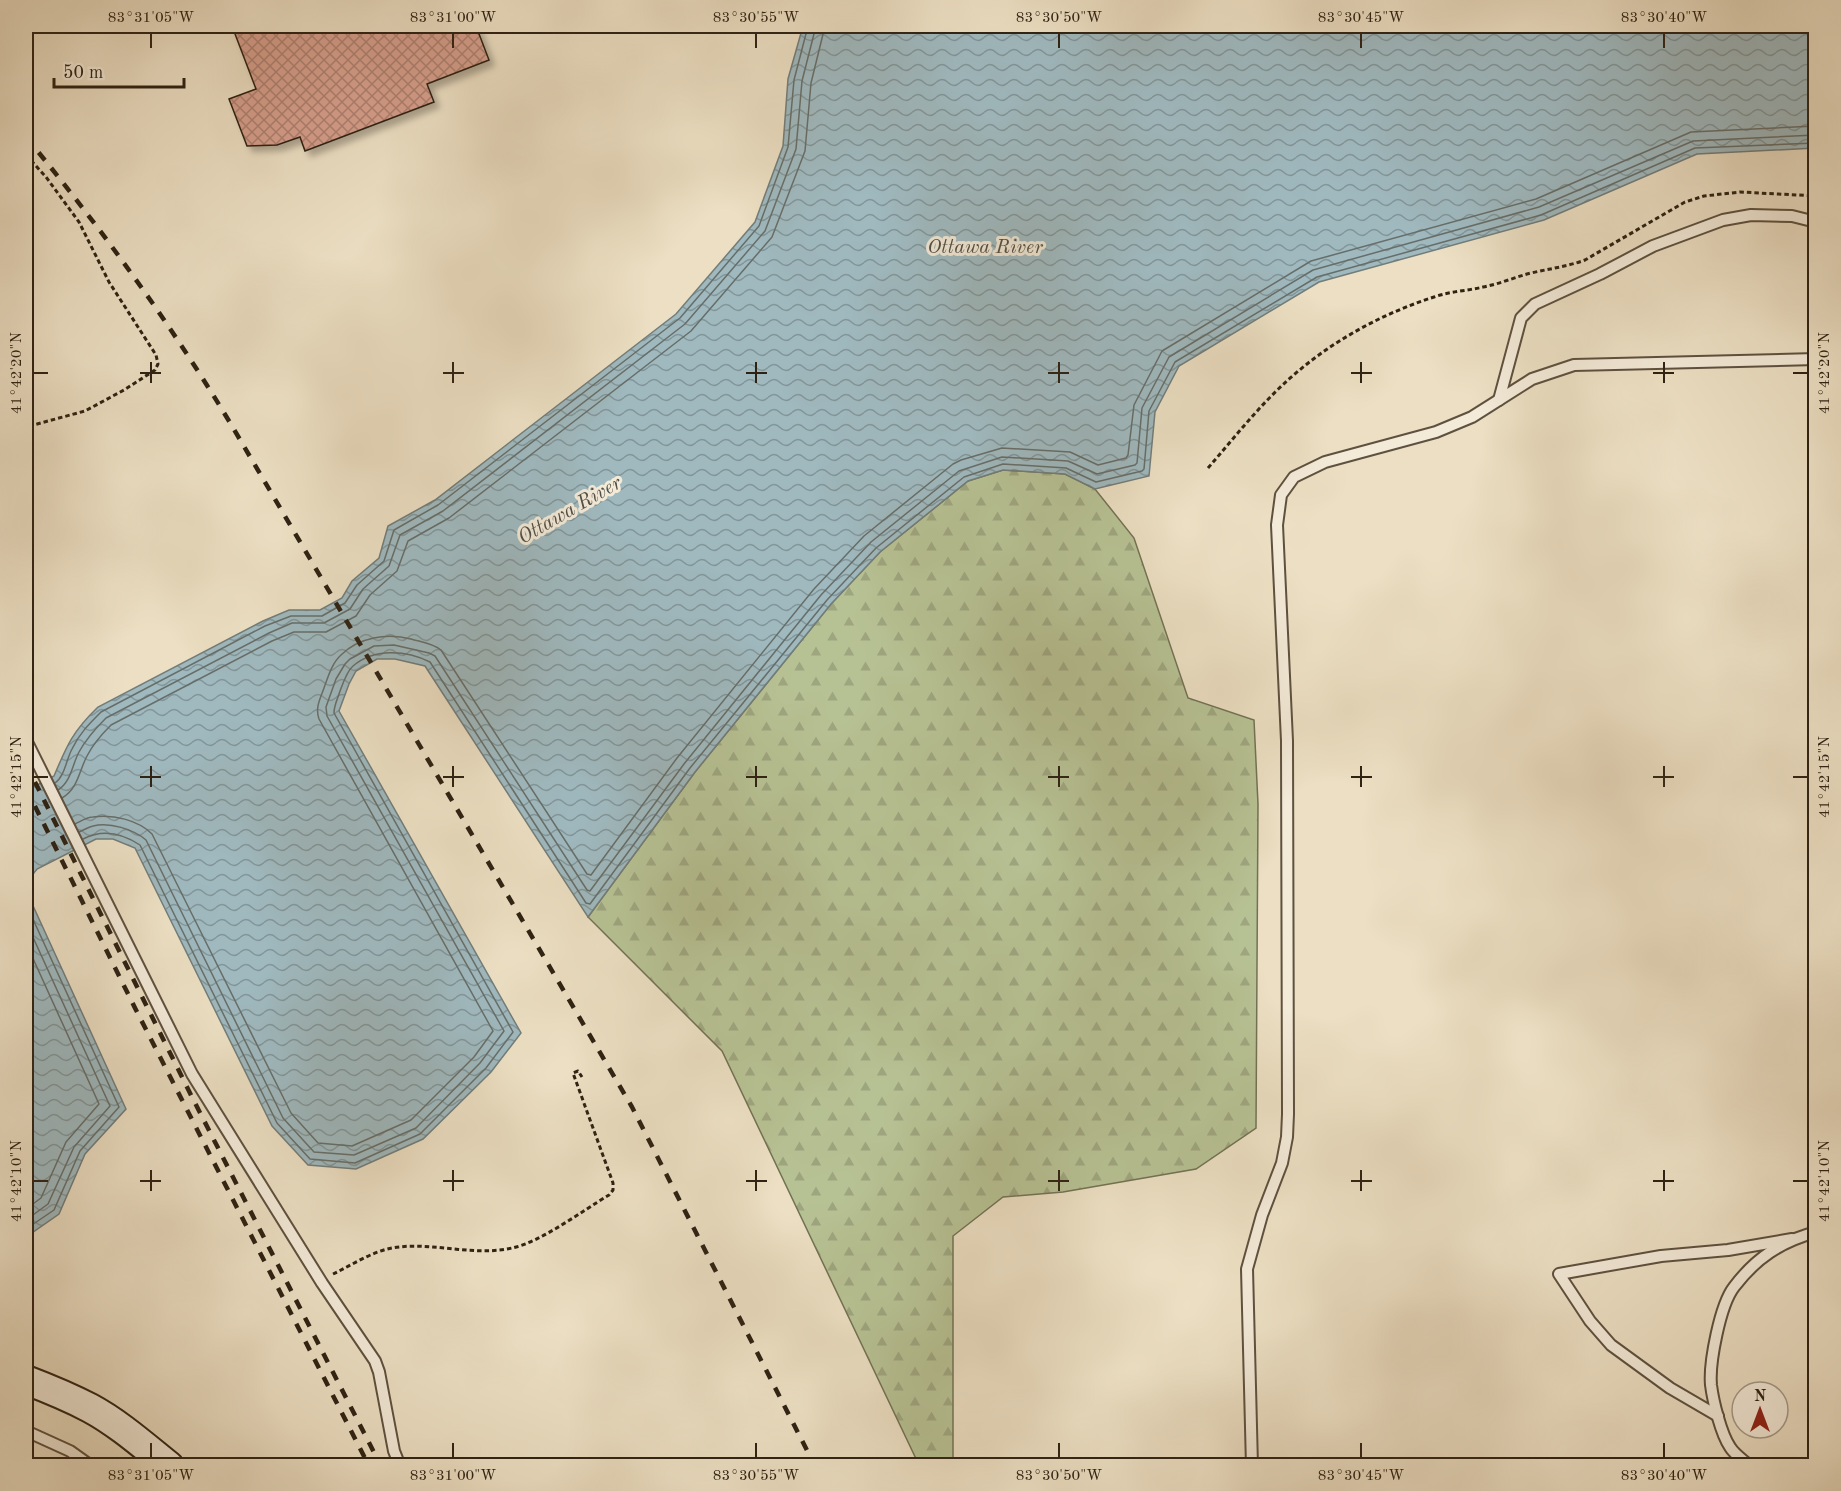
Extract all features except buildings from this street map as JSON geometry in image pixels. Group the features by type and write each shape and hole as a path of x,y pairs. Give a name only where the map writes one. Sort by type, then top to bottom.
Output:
{"street":[{"path":"26,1380 91,1408 132,1436 169,1466"}],"lane":[{"path":"1499,400 1521,318 1534,304 1600,274 1653,246 1723,220 1761,215 1792,216 1815,222"},
{"path":"1252,1466 1247,1269 1262,1215 1282,1163 1287,1137 1288,1114 1287,741 1277,525 1281,495 1294,477 1325,462 1437,432 1472,417 1532,380 1574,366 1815,359"},
{"path":"26,740 192,1074 321,1281 375,1361 380,1372 394,1452 399,1466"},
{"path":"1718,1416 1670,1388 1611,1345 1590,1321 1558,1274 1661,1256 1728,1250 1792,1239 1815,1232"},
{"path":"1750,1466 1730,1447 1718,1416 1711,1383 1719,1322 1732,1289 1764,1255 1792,1239"},
{"path":"26,1431 70,1451 91,1466"}],"path":[{"path":"26,155 46,177 79,222 109,282 156,355 158,364 155,370 124,390 85,411 26,427"},
{"path":"1208,468 1286,381 1308,362 1359,330 1397,311 1459,290 1481,288 1578,262 1685,201 1704,196 1740,192 1815,196"},
{"path":"321,1281 374,1254 392,1249 408,1247 479,1251 511,1249 527,1244 609,1195 613,1190 613,1183 573,1073 578,1071 582,1077"}],"green space":[{"path":"1003,470 1065,474 1095,489 1134,538 1188,698 1254,720 1258,804 1256,1128 1196,1169 1063,1192 1003,1197 953,1236 953,1465 919,1465 722,1051 588,917 695,772 831,604 880,552 968,481"}],"water":[{"name":"Ottawa River","path":"803,26 1815,26 1815,148 1697,154 1544,220 1319,282 1179,366 1155,412 1149,476 1095,489 1065,474 1003,470 968,481 880,552 831,604 695,772 588,917 425,666 395,659 377,659 356,671 339,711 521,1033 491,1072 423,1139 356,1169 308,1165 272,1126 135,848 113,839 96,839 37,869 26,883 26,791 54,776 72,739 98,707 263,621 289,610 320,610 342,598 352,581 379,558 388,526 435,500 676,314 755,222 783,146 788,79"},
{"path":"26,883 29,897 126,1109 85,1154 59,1214 26,1237"}],"railway":[{"path":"26,137 134,277 185,351 232,426 632,1107 815,1466"},
{"path":"26,764 194,1101 381,1466"},
{"path":"26,788 135,1008 369,1466"}]}
